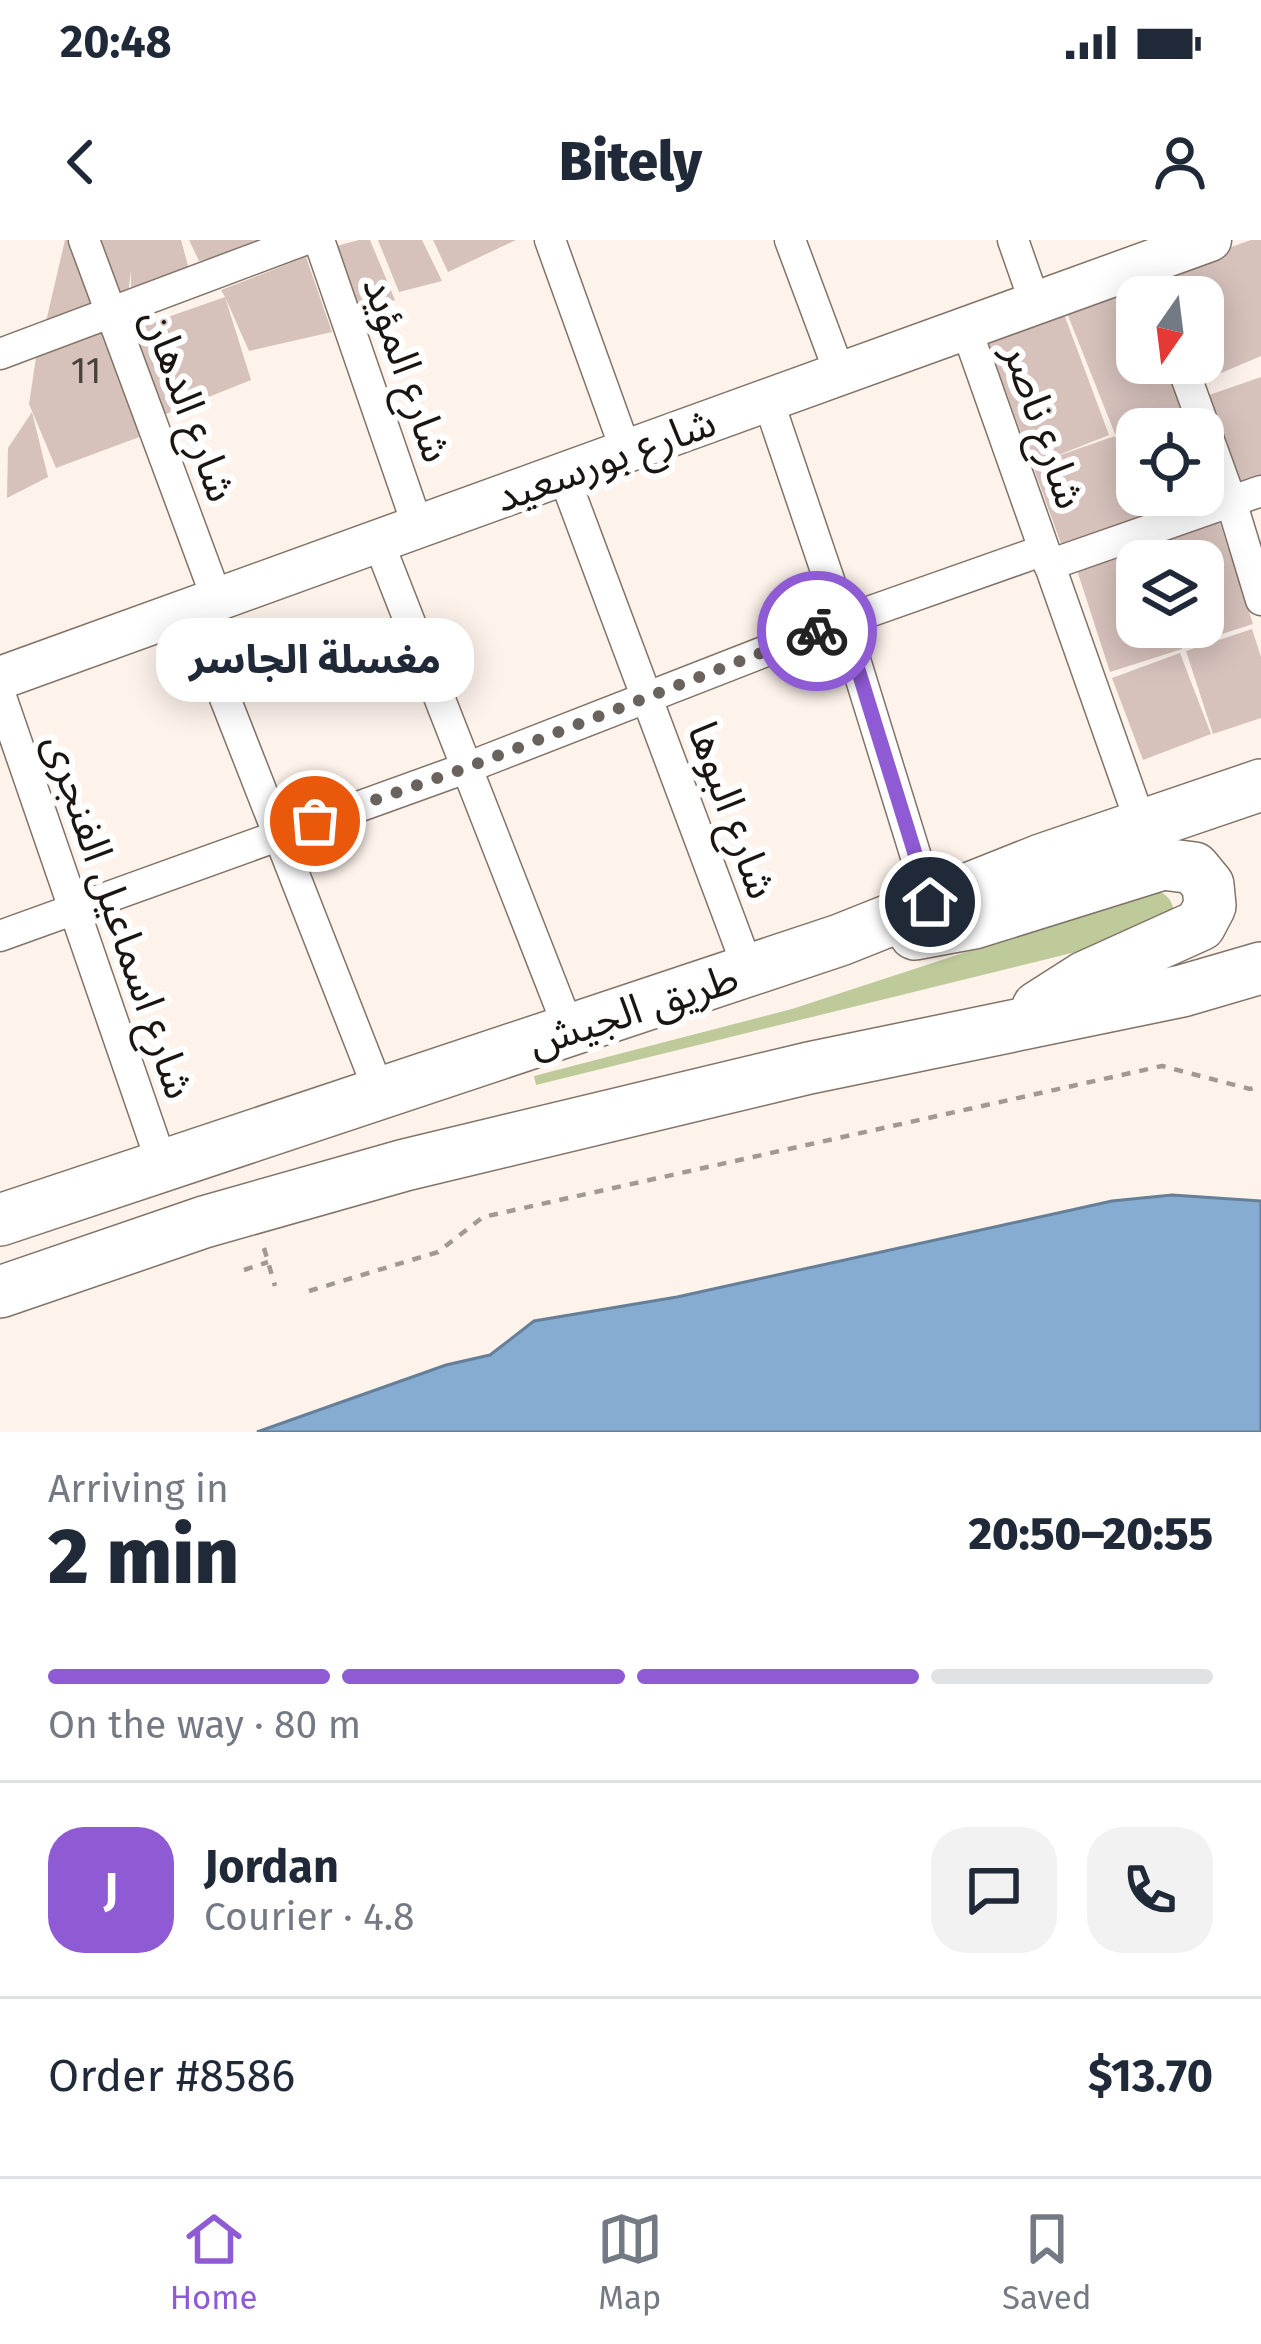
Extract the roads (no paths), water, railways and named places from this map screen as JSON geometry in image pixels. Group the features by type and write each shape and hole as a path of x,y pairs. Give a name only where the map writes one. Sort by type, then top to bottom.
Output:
{"highway":[{"name":"طريق الجيش","path":"0,1220 840,940 1141,824 1261,785"},
{"path":"840,940 885,938 974,923 1162,864 1184,864 1202,876 1211,896 1200,925 1085,977 1014,1026"},
{"path":"0,1292 204,1222 405,1165 697,1094 1181,991 1261,968"}],"main road":[{"name":"شارع بورسعيد","path":"1157,276 1210,240"},
{"name":"شارع بورسعيد","path":"0,678 1035,303 1116,287"}],"street":[{"name":"شارع الدهان","path":"84,240 277,835 379,1091"},
{"path":"0,354 304,240"},
{"name":"شارع المؤيد","path":"319,240 418,526"},
{"path":"550,240 626,451"},
{"path":"790,240 840,374"},
{"path":"1013,240 1035,303"},
{"name":"شارع ناصر","path":"966,328 1141,824"},
{"path":"1189,384 1261,600"},
{"path":"768,400 930,902"},
{"name":"شارع البوها","path":"563,474 749,971"},
{"path":"0,936 466,768 843,621 1261,490"},
{"path":"377,541 569,1029"},
{"name":"شارع اسماعيل الفنجرى","path":"0,694 161,1164"}],"water":[{"path":"1172,1195 1261,1201 1261,1432 257,1432 446,1365 490,1355 534,1321 677,1297 1112,1201"}],"place":[{"name":"مغسلة الجاسر","path":"315,821"}]}
